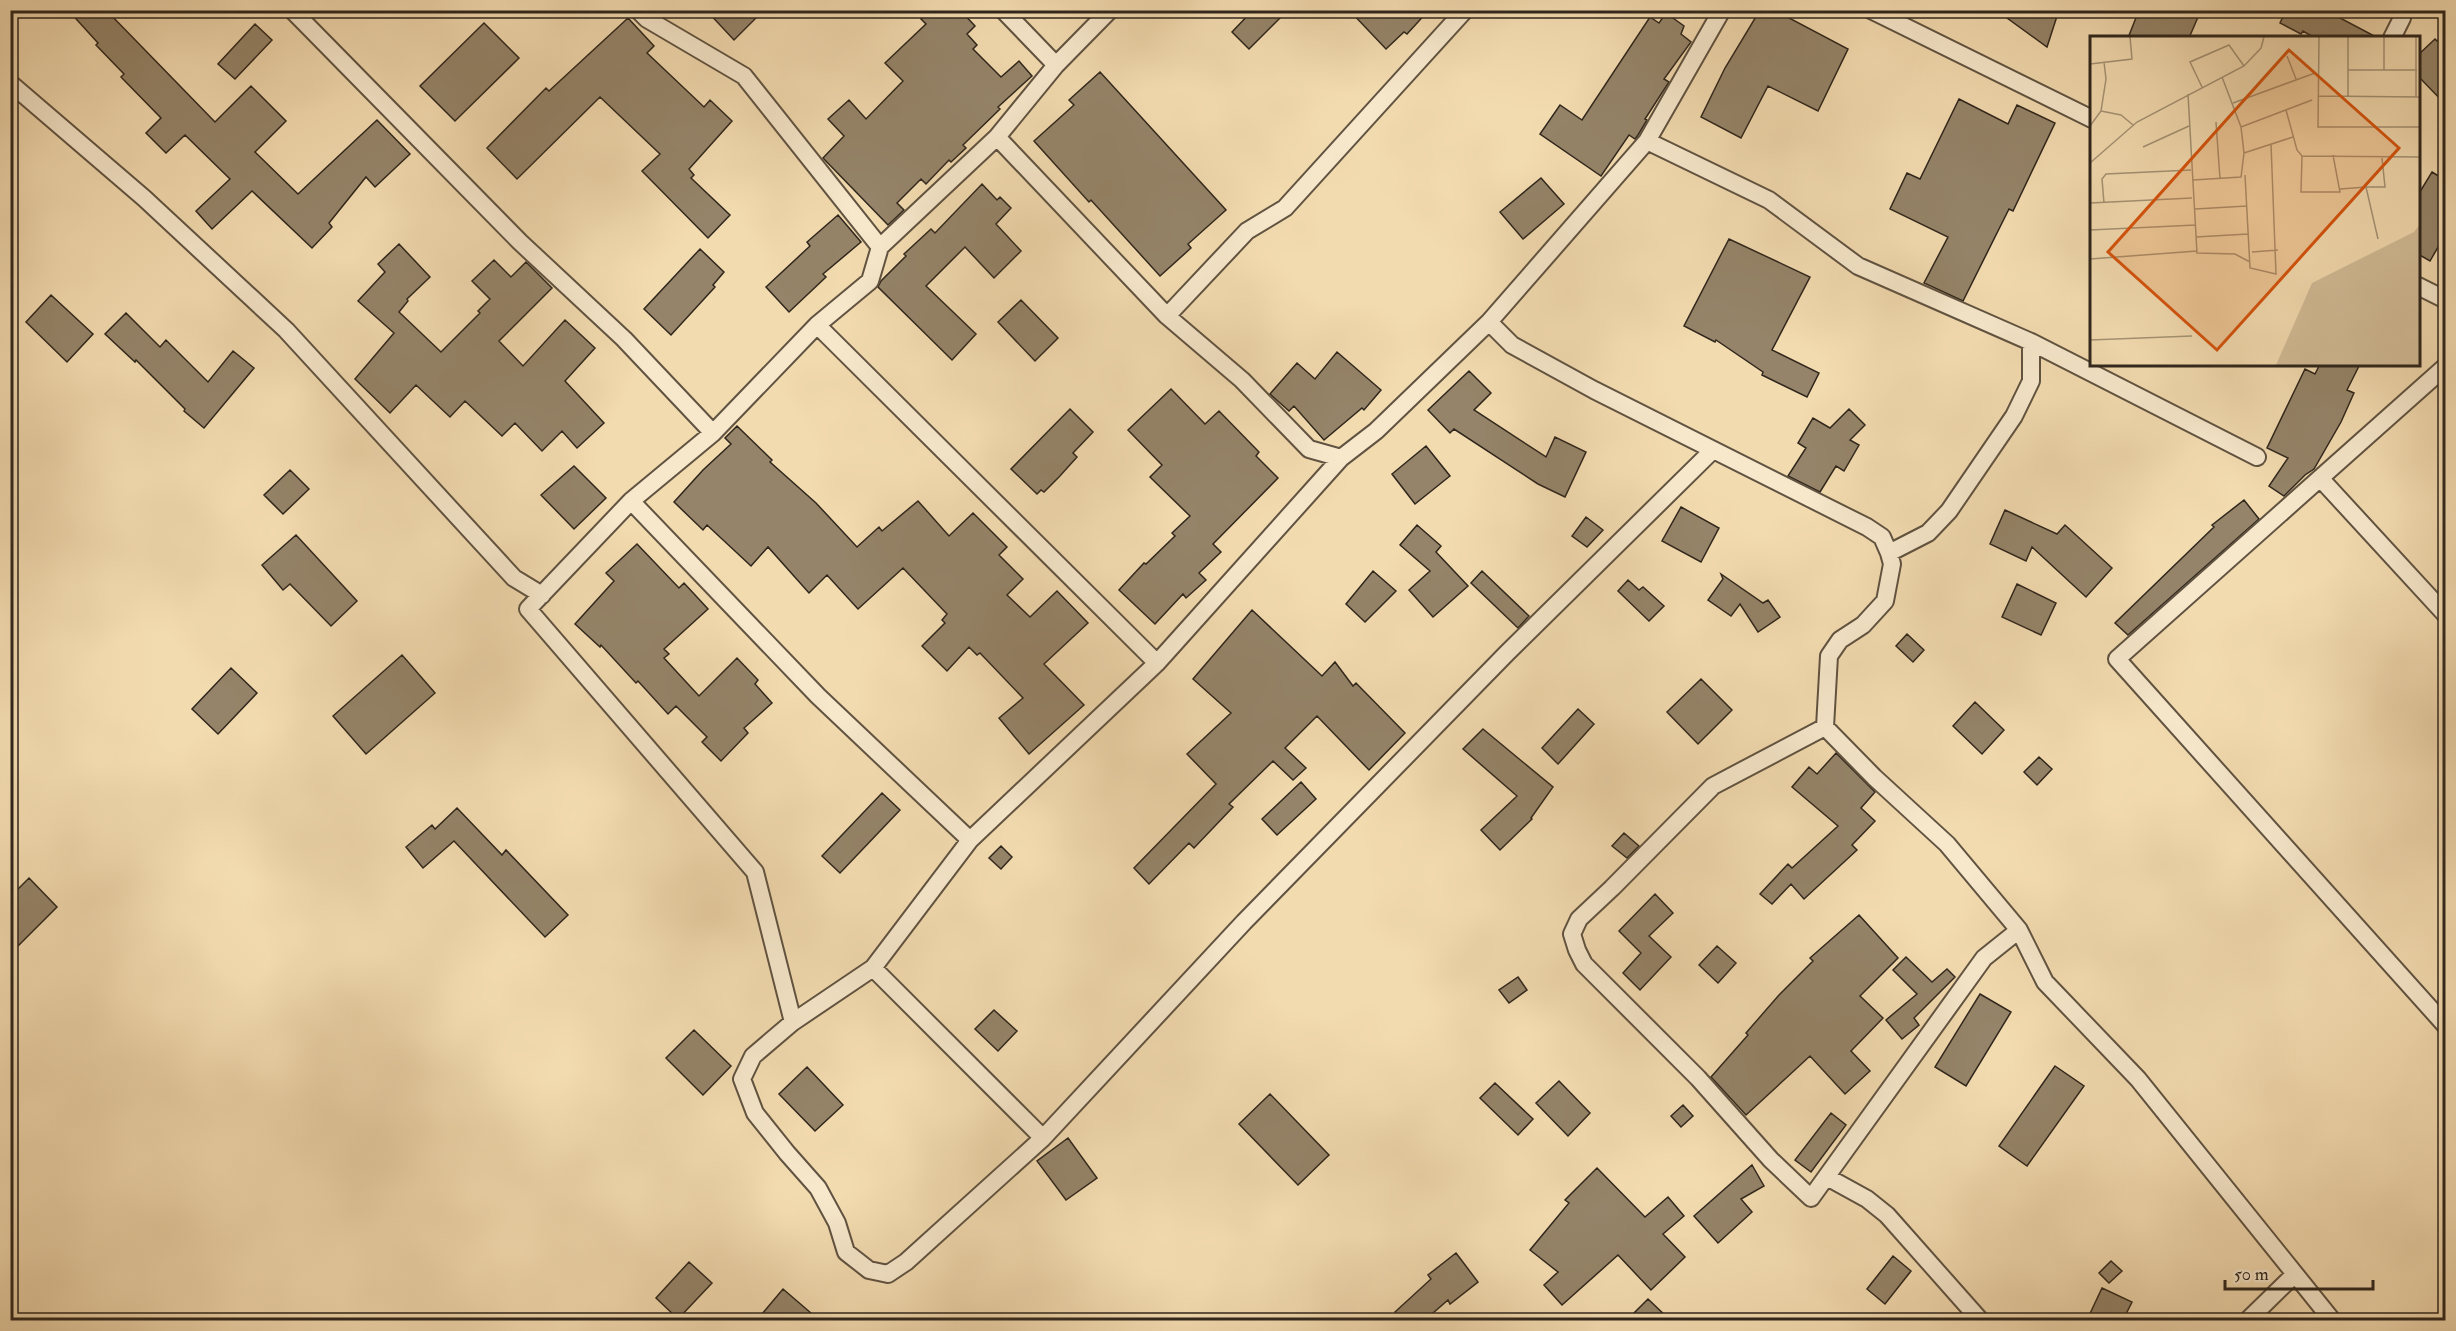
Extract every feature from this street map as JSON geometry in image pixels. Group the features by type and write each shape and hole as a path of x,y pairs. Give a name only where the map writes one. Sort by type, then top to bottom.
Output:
{"street":[{"path":"292,10 520,242 624,339 713,433"},
{"path":"638,10 647,19 744,76 880,247"},
{"path":"1003,10 1056,65"},
{"path":"794,1022 755,872 528,609 631,501 713,433 817,325 870,281 880,247 998,137 1056,65 1110,10"},
{"path":"1167,316 1247,231 1285,208 1465,10"},
{"path":"1713,450 1507,653 1244,922 1043,1138 906,1262 888,1274 869,1270 846,1252 837,1223 818,1188 756,1113 742,1079 753,1056 794,1022 873,968 970,840 1157,663 1341,458 1376,431 1489,322 1647,141 1722,10"},
{"path":"1871,10 2090,119"},
{"path":"2393,36 2402,18"},
{"path":"10,82 144,198 286,330 514,578 542,595"},
{"path":"998,137 1167,316 1242,380 1309,449 1341,458"},
{"path":"1647,141 1769,200 1858,266 2031,342 2257,457"},
{"path":"2420,287 2445,300"},
{"path":"1489,322 1512,345 1594,390 1867,527 1882,537 1892,564 1885,602 1863,625 1840,640 1829,656 1825,727 1874,777 1947,844 2019,930 2046,982 2138,1080 2332,1320"},
{"path":"817,325 1157,663"},
{"path":"1889,553 1928,533 1949,511 2014,416 2031,381 2031,342"},
{"path":"2445,366 2117,658 2445,1026"},
{"path":"2320,478 2445,615"},
{"path":"631,501 818,696 970,840"},
{"path":"1825,727 1713,786 1579,919 1572,934 1584,964 1698,1078 1771,1160 1811,1198 1984,958 2019,930"},
{"path":"873,968 1043,1138"},
{"path":"1827,1177 1867,1198 1887,1215 1980,1320"},
{"path":"2248,1320 2294,1275"}],"building":[{"path":"68,10 106,10 215,122 251,86 286,121 255,152 298,194 377,120 410,154 375,187 366,177 329,223 332,227 312,248 252,191 212,229 196,211 230,179 185,135 166,153 146,133 161,118 121,77 124,74 96,45 98,43"},
{"path":"706,10 764,10 734,40"},
{"path":"929,10 960,10 975,26 967,34 977,45 973,49 1001,77 1019,61 1032,76 998,107 1000,109 963,145 966,148 951,162 949,160 926,184 921,179 897,203 904,210 888,225 823,158 844,136 828,119 849,100 866,119 903,81 885,63 926,24 921,19"},
{"path":"1253,10 1288,10 1249,49 1232,32"},
{"path":"1349,10 1429,10 1407,34 1404,32 1386,49"},
{"path":"1760,10 1774,10 1848,49 1818,111 1768,86 1741,138 1701,117 1725,68"},
{"path":"1996,10 2059,10 2047,47"},
{"path":"2139,10 2201,10 2190,36 2129,36"},
{"path":"2286,10 2325,10 2374,36 2312,36 2303,31 2301,34 2280,23"},
{"path":"1666,13 1684,26 1681,34 1691,42 1664,79 1669,82 1645,119 1647,120 1638,135 1635,139 1629,135 1601,176 1540,134 1560,105 1582,120 1650,17 1659,23"},
{"path":"628,18 654,46 647,53 704,107 710,100 732,121 689,169 694,175 691,178 730,215 708,238 642,171 660,154 600,97 517,179 487,148 546,88 549,91"},
{"path":"484,23 519,58 455,121 420,86"},
{"path":"255,24 272,40 235,79 218,64"},
{"path":"2445,33 2445,104 2420,78 2420,53 2435,39 2437,41"},
{"path":"1100,72 1226,210 1188,244 1191,248 1160,276 1034,141 1074,105 1069,100"},
{"path":"1959,99 2008,124 2017,105 2055,123 2013,211 2009,209 1963,301 1924,283 1948,237 1890,209 1907,173 1920,179"},
{"path":"2432,172 2445,180 2445,235 2430,261 2420,255 2420,192"},
{"path":"1541,178 1564,204 1523,239 1500,212"},
{"path":"982,184 997,200 1000,197 1011,208 996,224 1021,251 994,278 965,247 926,286 976,334 952,360 878,287 906,256 904,254 931,229 935,233"},
{"path":"838,215 861,242 823,274 826,277 789,312 766,287 810,246 807,242"},
{"path":"1729,239 1810,277 1772,350 1819,373 1807,397 1762,375 1763,372 1716,340 1715,342 1684,326"},
{"path":"399,244 430,277 407,299 408,301 399,312 441,352 480,313 478,311 490,299 472,281 494,260 511,277 526,262 552,288 499,341 523,366 565,320 595,348 565,381 604,423 577,448 562,431 542,451 515,423 502,436 465,401 450,417 416,385 390,413 355,379 394,333 358,301 385,272 378,264"},
{"path":"700,249 724,272 713,285 715,287 671,335 644,309"},
{"path":"51,295 93,334 67,362 26,322"},
{"path":"1021,300 1058,338 1035,361 998,322"},
{"path":"126,313 160,347 166,340 208,382 233,351 254,368 204,428 184,411 185,409 136,360 135,362 105,334"},
{"path":"1337,352 1381,390 1364,410 1362,408 1324,440 1294,406 1289,411 1270,394 1297,363 1315,379"},
{"path":"2319,366 2359,366 2347,390 2354,393 2341,422 2314,469 2284,496 2269,486 2288,458 2267,448 2305,369 2315,374"},
{"path":"1469,371 1491,393 1474,410 1546,457 1555,437 1586,452 1565,497 1538,484 1454,429 1450,433 1428,410"},
{"path":"1171,389 1205,424 1219,411 1259,452 1256,456 1278,478 1213,544 1221,552 1199,573 1206,580 1186,598 1183,594 1155,624 1119,590 1144,563 1146,564 1175,536 1172,533 1190,516 1150,477 1162,465 1128,430"},
{"path":"1070,409 1093,432 1073,453 1077,457 1059,477 1044,492 1041,490 1037,494 1011,469"},
{"path":"1849,409 1865,425 1850,440 1859,445 1844,471 1836,466 1820,492 1788,476 1806,448 1798,443 1813,418 1830,428"},
{"path":"737,426 772,460 770,462 816,503 857,547 879,527 882,531 918,501 949,536 973,513 1007,547 999,555 1023,579 1007,595 1030,617 1057,591 1088,623 1044,664 1084,705 1029,754 999,718 1023,698 980,653 977,655 969,647 947,671 922,646 945,623 942,620 947,614 903,568 858,609 827,575 809,593 768,547 751,566 707,525 703,530 674,502 731,444 725,438"},
{"path":"1426,446 1450,476 1415,504 1392,474"},
{"path":"574,466 606,498 574,529 541,495"},
{"path":"290,470 309,489 283,514 264,495"},
{"path":"2244,500 2259,519 2128,635 2115,623 2214,527 2212,525"},
{"path":"1681,507 1719,528 1701,562 1662,541"},
{"path":"2005,510 2057,534 2065,525 2112,568 2086,597 2032,547 2026,561 1990,544"},
{"path":"1586,517 1603,530 1587,547 1572,536"},
{"path":"1417,525 1441,546 1436,552 1468,586 1433,617 1409,590 1430,571 1400,545"},
{"path":"296,535 357,601 331,626 290,584 283,590 262,565"},
{"path":"637,544 679,588 684,583 708,609 664,649 669,654 664,658 699,696 737,658 758,680 755,684 772,703 744,728 748,733 721,761 702,742 707,737 676,706 668,714 601,645 600,647 575,624 614,581 606,573"},
{"path":"1373,571 1396,591 1365,622 1346,604"},
{"path":"1482,571 1529,616 1518,628 1471,583"},
{"path":"1721,574 1763,603 1768,600 1780,617 1758,632 1740,604 1731,616 1708,600 1723,579"},
{"path":"1628,580 1639,590 1643,587 1664,606 1649,621 1618,591"},
{"path":"2017,584 2056,603 2041,635 2002,617"},
{"path":"1252,610 1322,676 1335,662 1353,686 1356,683 1405,733 1369,770 1317,716 1285,748 1306,768 1293,780 1273,761 1229,804 1233,807 1194,848 1189,843 1149,884 1134,868 1216,784 1187,754 1231,713 1193,679"},
{"path":"1907,634 1924,650 1913,662 1896,646"},
{"path":"402,655 435,693 366,754 333,716"},
{"path":"231,668 257,693 218,734 192,709"},
{"path":"1701,679 1732,710 1698,744 1667,712"},
{"path":"1975,702 2004,730 1982,754 1953,726"},
{"path":"1578,709 1594,724 1558,764 1542,748"},
{"path":"1483,729 1553,787 1532,819 1500,850 1481,830 1517,796 1463,749"},
{"path":"1836,753 1875,792 1861,808 1875,821 1852,845 1857,850 1804,899 1791,884 1772,904 1760,894 1788,864 1792,868 1838,826 1792,787 1809,767 1817,774"},
{"path":"2039,757 2052,769 2037,785 2024,772"},
{"path":"1301,782 1316,799 1277,835 1262,819"},
{"path":"882,793 900,810 840,873 822,856"},
{"path":"457,808 502,855 506,850 568,915 545,937 454,841 423,868 406,847 432,825 435,829"},
{"path":"1624,833 1639,846 1627,858 1612,846"},
{"path":"1001,846 1012,857 1001,869 989,858"},
{"path":"29,878 57,907 10,954 10,897"},
{"path":"1655,894 1673,913 1649,936 1671,957 1640,990 1623,973 1641,953 1619,931"},
{"path":"1859,915 1898,958 1860,996 1883,1018 1851,1051 1870,1071 1845,1094 1810,1056 1746,1115 1711,1077 1779,995 1813,961 1810,958"},
{"path":"1717,946 1736,963 1718,983 1699,965"},
{"path":"1906,957 1932,982 1947,969 1955,977 1914,1018 1919,1025 1902,1039 1886,1020 1917,994 1893,970"},
{"path":"1518,977 1527,990 1509,1003 1499,990"},
{"path":"1980,994 2011,1012 1966,1086 1935,1067"},
{"path":"994,1010 1017,1031 998,1051 975,1029"},
{"path":"694,1030 731,1066 703,1095 666,1058"},
{"path":"2055,1066 2084,1086 2027,1166 1999,1146"},
{"path":"807,1067 843,1105 815,1131 779,1094"},
{"path":"1559,1081 1590,1113 1568,1136 1536,1103"},
{"path":"1495,1083 1533,1119 1518,1135 1480,1098"},
{"path":"1270,1094 1329,1155 1298,1185 1239,1124"},
{"path":"1683,1105 1693,1116 1681,1127 1671,1116"},
{"path":"1831,1113 1846,1125 1811,1172 1795,1160"},
{"path":"1068,1138 1097,1178 1066,1200 1037,1161"},
{"path":"1752,1165 1764,1186 1741,1199 1752,1212 1718,1243 1694,1216"},
{"path":"1597,1168 1645,1217 1668,1197 1684,1216 1663,1234 1685,1257 1651,1290 1618,1255 1562,1305 1544,1285 1558,1272 1530,1250 1569,1203 1565,1200"},
{"path":"1456,1253 1478,1282 1450,1304 1448,1300 1425,1320 1403,1320 1395,1312 1431,1279 1428,1275"},
{"path":"1893,1256 1911,1271 1885,1304 1867,1289"},
{"path":"2111,1261 2122,1271 2109,1283 2099,1273"},
{"path":"689,1262 712,1283 678,1319 656,1298"},
{"path":"2102,1288 2132,1302 2123,1320 2087,1320"},
{"path":"783,1289 819,1320 770,1320 762,1314"},
{"path":"1648,1299 1670,1320 1627,1320"}]}
